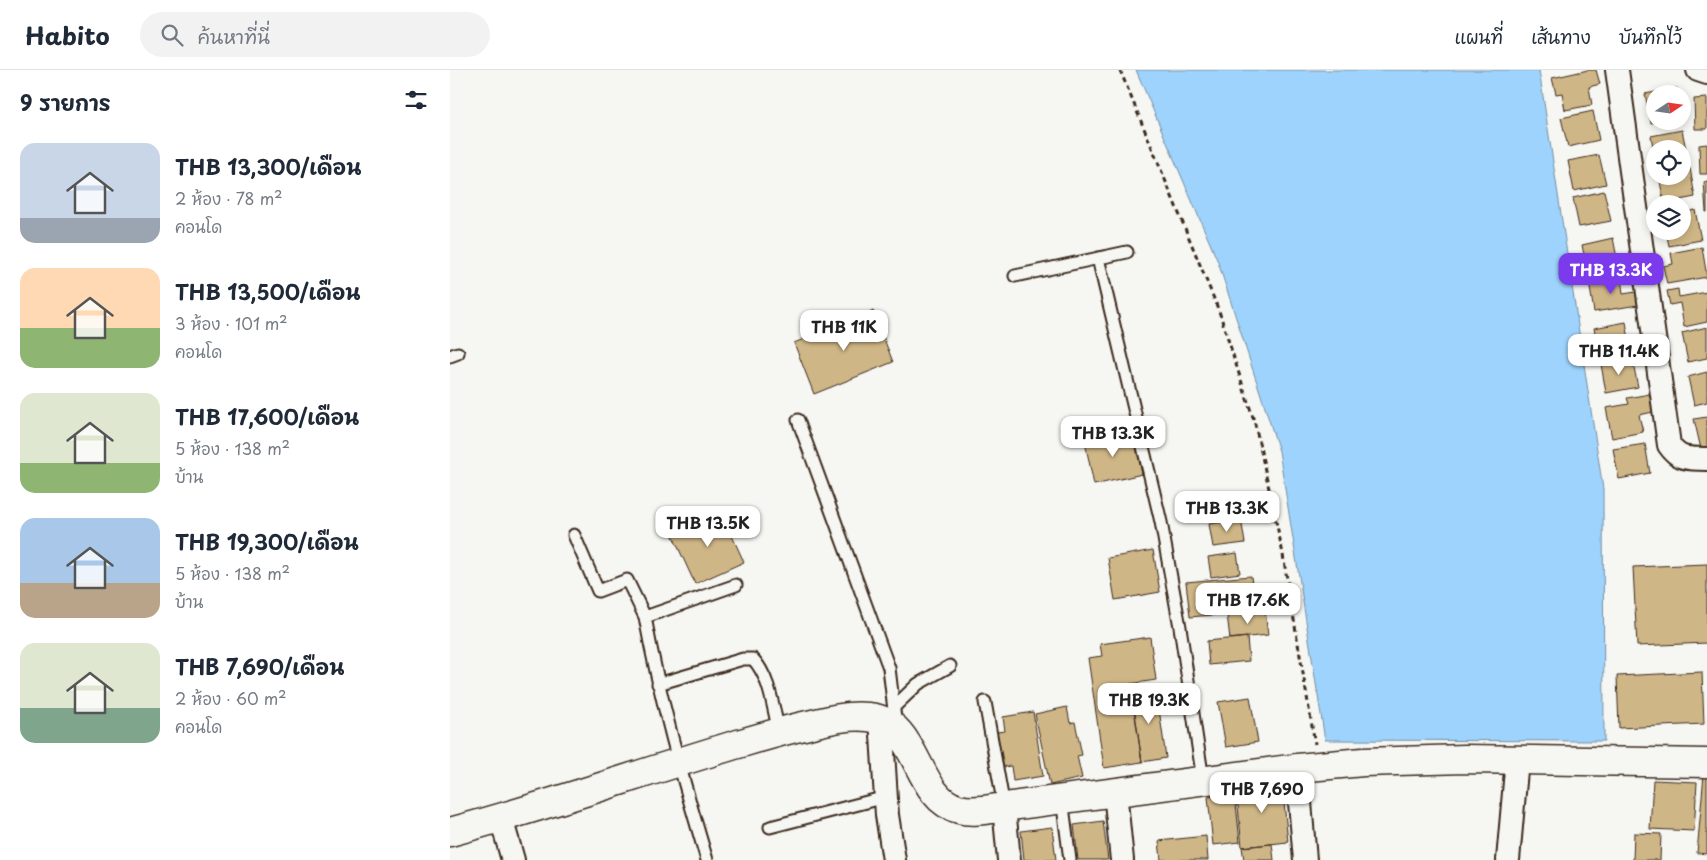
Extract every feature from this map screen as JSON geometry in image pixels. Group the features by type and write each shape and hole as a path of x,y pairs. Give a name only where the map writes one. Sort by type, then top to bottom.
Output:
{"street":[{"path":"1617,70 1669,445 1682,458 1707,459"},
{"path":"1698,70 1707,74"},
{"path":"450,832 779,732 844,716 891,718"},
{"path":"891,718 886,797 894,860"},
{"path":"891,718 933,790 944,802 959,809 980,810 1203,780 1363,762 1465,758 1707,763"},
{"path":"1508,860 1517,759"},
{"path":"1306,860 1308,767"},
{"path":"1115,792 1122,860"},
{"path":"1004,807 1009,860"},
{"path":"501,818 513,860"}],"lane":[{"path":"1015,276 1128,252"},
{"path":"1098,258 1161,522 1180,627 1203,780"},
{"path":"798,420 889,668 891,718"},
{"path":"574,535 598,591 627,580 645,617 658,684 678,762 707,860"},
{"path":"645,617 736,586"},
{"path":"658,684 743,659 753,659 760,666 765,678 779,732"},
{"path":"891,718 918,684 950,666"},
{"path":"985,702 1004,807"},
{"path":"770,826 886,797"},
{"path":"1062,800 1070,860"}],"path":[{"path":"1120,70 1219,311 1255,424 1282,549 1308,767"}],"water":[{"path":"1136,70 1539,70 1603,489 1604,741 1325,740 1279,451 1218,262"}],"building":[{"path":"1596,70 1600,84 1589,87 1592,105 1565,110 1562,93 1556,94 1552,78"},
{"path":"1707,98 1707,129 1695,129 1694,99"},
{"path":"1593,111 1599,140 1568,147 1561,118"},
{"path":"1682,130 1684,140 1652,140 1651,136"},
{"path":"1707,144 1707,174 1700,174 1699,145"},
{"path":"1599,155 1606,184 1574,191 1568,161"},
{"path":"1691,174 1695,197 1691,198 1691,195 1663,195 1661,185 1691,185"},
{"path":"1704,182 1707,182 1707,212 1706,212"},
{"path":"1604,191 1611,221 1579,227 1573,198"},
{"path":"1695,210 1701,240 1669,246 1668,240 1691,240 1691,211"},
{"path":"1613,238 1619,268 1588,274 1582,245"},
{"path":"1702,247 1707,277 1667,284 1663,266 1673,264 1671,253"},
{"path":"1621,277 1623,294 1636,292 1638,305 1594,312 1589,282"},
{"path":"1678,289 1679,297 1707,292 1707,322 1684,327 1680,303 1670,305 1667,291"},
{"path":"873,311 893,362 814,394 794,343"},
{"path":"1626,322 1631,351 1600,357 1594,328"},
{"path":"1707,327 1707,358 1688,362 1682,333"},
{"path":"1632,358 1638,387 1606,393 1601,364"},
{"path":"1707,372 1707,402 1694,405 1688,377"},
{"path":"1650,394 1653,412 1639,415 1643,432 1612,438 1606,408 1629,404 1627,398"},
{"path":"1707,417 1707,447 1701,449 1694,419"},
{"path":"1133,432 1142,474 1094,485 1085,442"},
{"path":"1645,444 1650,473 1619,479 1613,449"},
{"path":"721,512 744,562 695,584 672,534"},
{"path":"1241,519 1245,543 1213,547 1209,524"},
{"path":"1153,550 1160,592 1115,600 1108,558"},
{"path":"1237,553 1240,573 1211,577 1208,557"},
{"path":"1707,564 1707,643 1637,646 1633,567"},
{"path":"1251,576 1255,611 1190,617 1186,582"},
{"path":"1265,610 1268,635 1230,639 1227,614"},
{"path":"1150,637 1156,680 1130,684 1142,762 1104,768 1088,658 1102,656 1100,644"},
{"path":"1247,637 1249,661 1209,665 1207,641"},
{"path":"1702,672 1704,724 1619,728 1617,676"},
{"path":"1156,688 1166,758 1142,762 1132,692"},
{"path":"1250,697 1258,742 1226,747 1218,702"},
{"path":"1067,707 1070,723 1075,722 1082,755 1077,756 1082,778 1050,785 1035,714"},
{"path":"1033,712 1043,776 1013,781 1011,766 1003,767 997,732 1005,731 1003,717"},
{"path":"1704,774 1707,775 1707,854 1697,853"},
{"path":"1653,780 1697,782 1694,831 1650,829"},
{"path":"1282,782 1288,842 1242,847 1236,786"},
{"path":"1235,795 1240,842 1213,845 1208,797"},
{"path":"1103,821 1108,860 1078,860 1074,825"},
{"path":"1052,827 1056,860 1024,860 1021,831"},
{"path":"1634,833 1661,834 1660,860 1633,860"},
{"path":"1206,836 1208,860 1161,860 1159,841"},
{"path":"1272,844 1274,860 1244,860 1242,847"}]}
